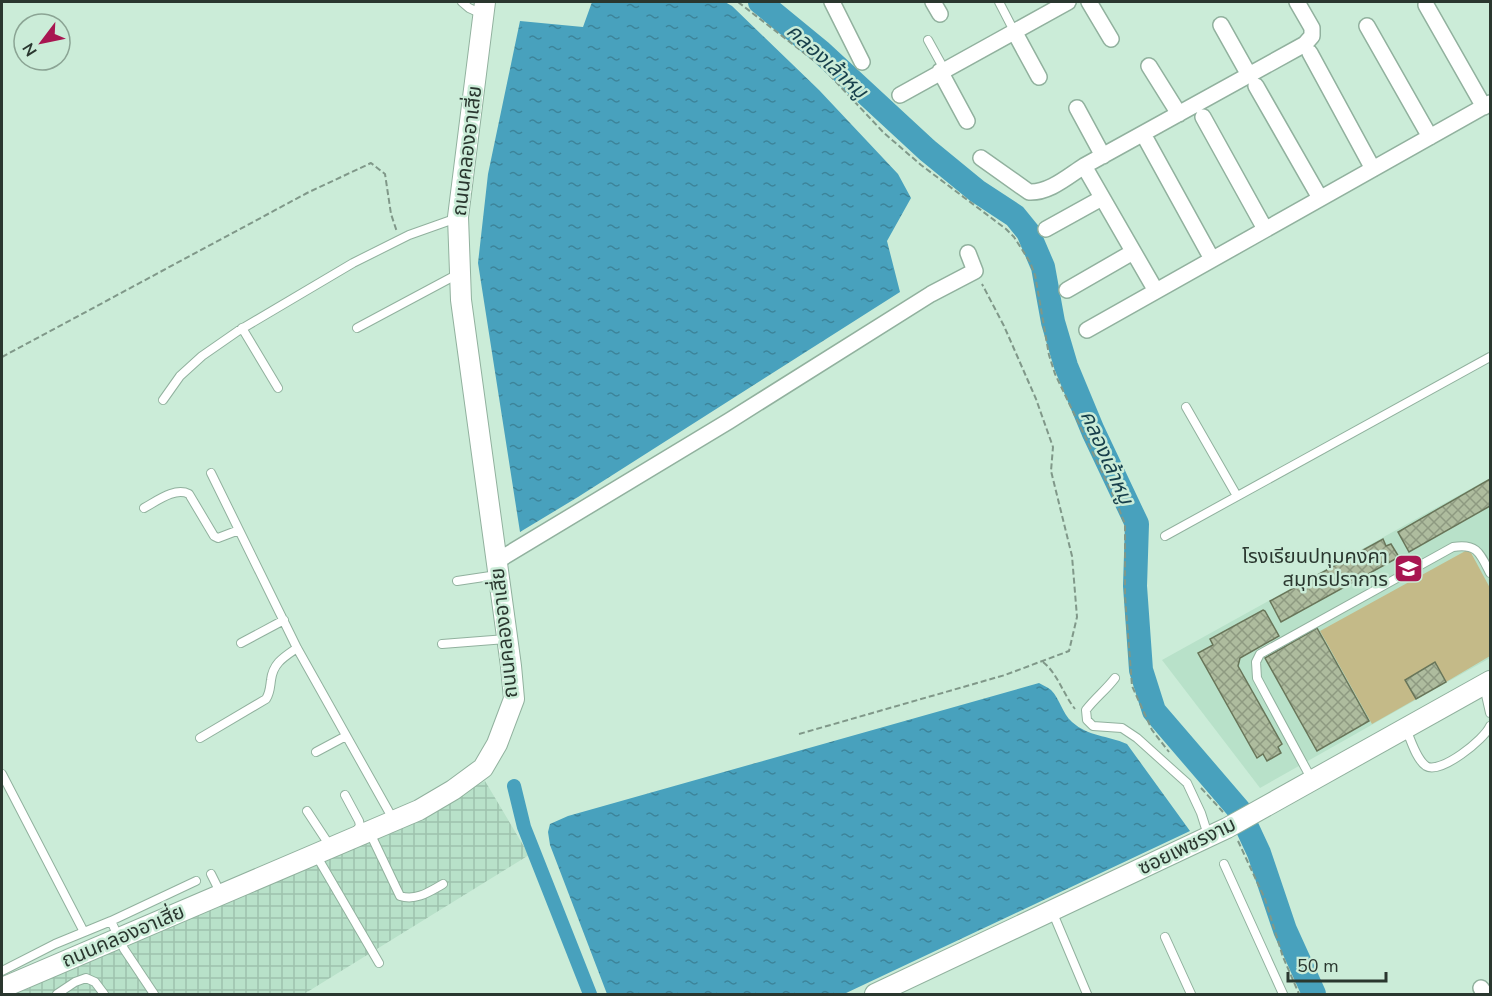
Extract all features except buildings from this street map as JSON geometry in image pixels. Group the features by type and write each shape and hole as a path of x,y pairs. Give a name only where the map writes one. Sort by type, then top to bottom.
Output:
{"street":[{"path":"832,2 862,62"},
{"path":"900,95 1068,2"},
{"path":"1089,2 1111,39"},
{"path":"981,158 1029,192 1049,189 1084,166 1179,114 1252,81 1305,44 1312,36 1312,28 1297,2"},
{"path":"1087,330 1487,105 1426,5"},
{"name":"ถนนคลองอาเสี่ย","path":"2,988 115,929 222,894 419,810 453,790 483,768 497,744 514,699 459,274 458,217 484,8"},
{"path":"1221,25 1320,198"},
{"path":"1367,26 1430,137"},
{"path":"1014,31 1039,77"},
{"path":"1310,53 1372,169"},
{"path":"1149,66 1179,114"},
{"path":"942,70 967,121"},
{"path":"1077,108 1103,156"},
{"path":"1203,117 1265,229"},
{"path":"1147,141 1212,258"},
{"path":"1084,166 1156,291"},
{"path":"1046,230 1102,198"},
{"path":"1067,290 1133,252"},
{"path":"498,568 931,294 975,271 968,254"},
{"name":"ซอยเพชรงาม","path":"875,994 1208,837 1268,806 1487,682"}],"lane":[{"path":"462,2 469,8 484,8"},
{"path":"999,2 1014,31"},
{"path":"928,40 942,70"},
{"path":"163,399 180,376 202,356 242,328 353,263 399,240 458,217"},
{"path":"357,328 459,274"},
{"path":"242,328 278,388"},
{"path":"1165,537 1491,357"},
{"path":"1186,407 1237,496"},
{"path":"211,473 297,648 394,821"},
{"path":"144,508 176,492 183,491 189,494 214,536 218,538 239,530"},
{"path":"1312,781 1257,678 1256,662 1260,654 1453,547 1467,545 1474,547 1491,573"},
{"path":"457,581 498,568"},
{"path":"241,643 284,620"},
{"path":"442,644 507,639"},
{"path":"200,738 266,699 269,694 273,668 279,660 297,648"},
{"path":"1115,678 1097,695 1086,710 1086,718 1093,726 1122,728 1137,738 1187,783 1201,813 1208,837"},
{"path":"1487,682 1491,713"},
{"path":"1405,728 1420,758 1426,766 1434,769 1444,766 1479,742 1491,726"},
{"path":"316,753 346,736"},
{"path":"2,774 84,932"},
{"path":"345,795 360,826 348,837 349,840"},
{"path":"307,811 323,851 379,963"},
{"path":"369,831 400,896 420,896 442,884"},
{"path":"211,874 222,894 294,863"},
{"path":"1224,864 1283,994"},
{"path":"2,971 84,932 115,929 196,881"},
{"path":"1052,910 1087,994"},
{"path":"115,929 154,994"},
{"path":"1165,937 1191,994"},
{"path":"57,994 75,982 86,978 94,982 104,994"}],"path":[{"path":"738,2 821,66 884,133 921,165 1006,229 1023,249 1035,275 1055,374 1125,524 1125,596 1132,686 1152,730 1173,756"},
{"path":"2,357 297,199 371,163 385,174 391,214 399,240"},
{"path":"799,734 1005,675 1070,651 1077,617 1072,556 1051,471 1053,447 1036,399 1004,326 975,271"},
{"path":"1042,661 1054,674 1074,708 1086,718"},
{"path":"1202,788 1244,850 1265,899 1283,957 1299,994"}],"shaded area":[{"name":"โรงเรียนปทุมคงคา สมุทรปราการ","path":"1490,478 1490,658 1260,788 1162,660"},
{"path":"1469,549 1490,588 1490,656 1446,682 1435,662 1416,699 1372,724 1320,631"},
{"path":"485,781 529,855 304,994 16,994 111,949 418,817"}],"water":[{"path":"592,2 725,2 732,6 819,90 898,174 911,198 887,241 900,292 520,532 478,263 488,174 520,21 583,27"},
{"path":"1039,683 1051,690 1063,710 1078,727 1127,744 1190,831 844,994 607,994 550,845 548,832 550,824 568,816"}],"waterway":[{"name":"คลองเล้าหมู","path":"760,2 821,52 927,150 977,191 1015,216 1028,232 1043,267 1053,322 1066,366 1093,431 1137,524 1135,586 1141,670 1154,711 1239,810 1259,853 1285,930 1314,994"},
{"path":"514,786 524,827 590,994"}],"place":[{"name":"โรงเรียนปทุมคงคา สมุทรปราการ","path":"1409,568"}]}
